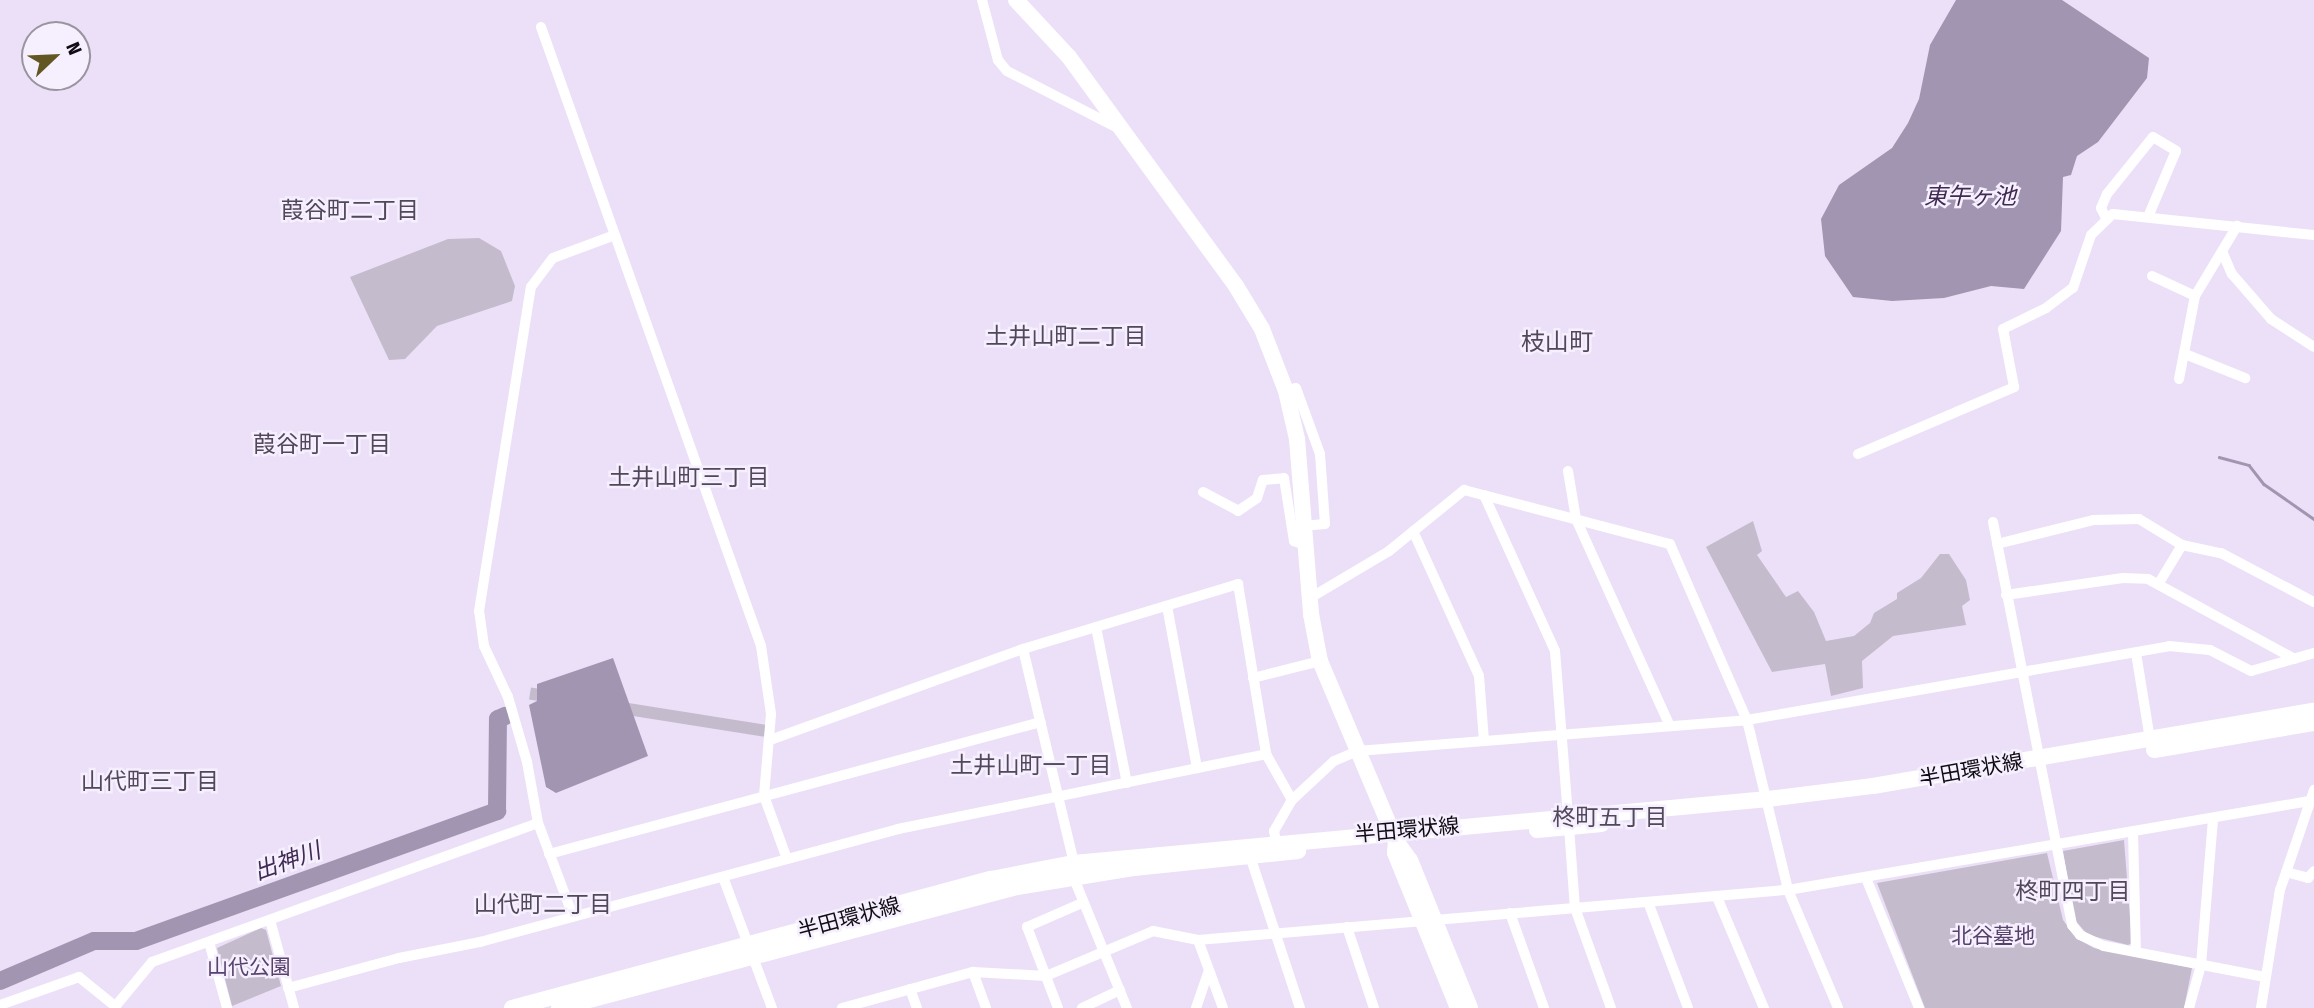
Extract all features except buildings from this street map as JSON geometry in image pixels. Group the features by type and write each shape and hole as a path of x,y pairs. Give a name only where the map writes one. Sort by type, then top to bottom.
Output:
{"main road":[{"path":"1016,0 1069,57 1249,305 1286,391 1297,439 1310,598 1320,661 1394,836 1395,853 1470,1008"},
{"name":"半田環状線","path":"2038,764 2150,739 2314,710"},
{"name":"半田環状線","path":"1074,870 1276,842 1394,836 1769,804 2314,723"},
{"name":"半田環状線","path":"559,1008 991,879 1250,856 1394,836"},
{"path":"1429,920 1458,1008"},
{"name":"半田環状線","path":"512,1008 751,950"}],"street":[{"path":"982,0 998,61 1007,71 1122,130"},
{"path":"541,27 761,646 770,692 764,796 787,859"},
{"path":"2106,218 2101,208 2107,194 2153,137 2176,151 2148,217"},
{"path":"1858,454 2014,387 2003,329 2046,308 2073,288 2091,235 2113,214 2314,236"},
{"path":"2179,379 2195,296 2237,226"},
{"path":"573,916 538,823 508,697 480,631 481,581 531,287 553,258 615,235"},
{"path":"2222,251 2232,274 2271,319 2314,346"},
{"path":"2152,275 2195,296"},
{"path":"2185,354 2245,378"},
{"path":"1569,471 1576,519 1670,726"},
{"path":"1203,492 1238,511 1257,498 1263,480 1284,478 1294,541 1305,545"},
{"path":"1310,598 1389,551 1464,490 1670,544 1747,720 1788,890 1838,1008"},
{"path":"1484,495 1555,651 1575,908 1611,1008"},
{"path":"1997,544 2117,517 2150,523 2182,545 2221,553 2314,602"},
{"path":"1993,522 2053,845 2071,925 2091,942 2265,977"},
{"path":"1413,531 1479,676 1484,741"},
{"path":"2159,583 2182,545"},
{"path":"2007,595 2123,578 2159,583 2295,659"},
{"path":"769,740 1023,649 1238,584 1266,754 1292,800"},
{"path":"1167,606 1197,768"},
{"path":"1096,626 1128,783"},
{"path":"1276,842 1275,831 1292,800 1334,761 1357,751 1747,720 2136,653 2198,647 2251,671 2314,653"},
{"path":"1023,649 1082,903 1127,1008"},
{"path":"2136,653 2150,739"},
{"path":"1253,678 1320,661"},
{"path":"549,854 1041,722"},
{"path":"288,988 898,830 1266,754"},
{"path":"2261,1008 2286,872 2314,790"},
{"path":"846,1007 973,972 1046,976 1153,931 1198,940 1788,890 2309,802"},
{"path":"2189,1008 2202,965 2213,818"},
{"path":"0,1005 79,977 115,1007 152,962 538,823"},
{"path":"2133,832 2136,952"},
{"path":"1250,856 1300,1008"},
{"path":"2286,872 2308,878 2314,871"},
{"path":"723,877 772,1008"},
{"path":"1867,878 1919,1008"},
{"path":"1717,897 1764,1008"},
{"path":"1648,902 1688,1008"},
{"path":"1058,1008 1027,927 1082,903"},
{"path":"1510,913 1545,1008"},
{"path":"270,920 294,1008"},
{"path":"1347,927 1374,1008"},
{"path":"1198,940 1223,1008"},
{"path":"209,942 227,1008"},
{"path":"1196,1008 1209,971"},
{"path":"973,972 986,1008"},
{"path":"910,989 918,1008"},
{"path":"1082,1008 1120,990"}],"green space":[{"path":"479,238 501,251 515,286 512,301 437,326 405,359 389,360 350,277 448,239"},
{"path":"1753,521 1762,551 1757,555 1786,597 1798,591 1814,612 1826,641 1854,636 1870,623 1874,613 1897,599 1897,593 1921,578 1940,554 1949,554 1966,580 1970,600 1962,606 1966,625 1893,636 1862,661 1863,688 1831,696 1825,664 1772,672 1706,547"},
{"path":"531,688 767,725 765,737 529,699"},
{"path":"2124,840 2132,943 2128,945 2088,935 2074,919 2063,851"},
{"name":"北谷墓地","path":"2047,853 2063,920 2076,938 2094,948 2192,968 2184,1008 1925,1008 1877,883"},
{"name":"山代公園","path":"261,928 266,930 281,986 232,1006 217,948"}],"water":[{"name":"東午ヶ池","path":"1956,0 2062,0 2149,58 2147,78 2098,142 2077,156 2071,175 2063,177 2061,231 2024,289 1991,286 1944,298 1892,301 1853,297 1825,256 1821,219 1839,185 1892,148 1908,123 1919,99 1930,45"},
{"path":"613,658 648,756 556,793 546,787 529,705 537,701 537,684"}],"waterway":[{"path":"2219,457 2249,465 2264,484 2314,519"},
{"name":"出神川","path":"0,981 94,941 136,941 497,811 498,719 505,716"}],"district":[{"name":"葭谷町二丁目","path":"350,210"},
{"name":"土井山町二丁目","path":"1066,336"},
{"name":"枝山町","path":"1557,343"},
{"name":"葭谷町一丁目","path":"322,444"},
{"name":"土井山町三丁目","path":"689,477"},
{"name":"土井山町一丁目","path":"1031,765"},
{"name":"山代町三丁目","path":"150,781"},
{"name":"柊町五丁目","path":"1610,817"},
{"name":"柊町四丁目","path":"2073,891"},
{"name":"山代町二丁目","path":"543,904"}]}
